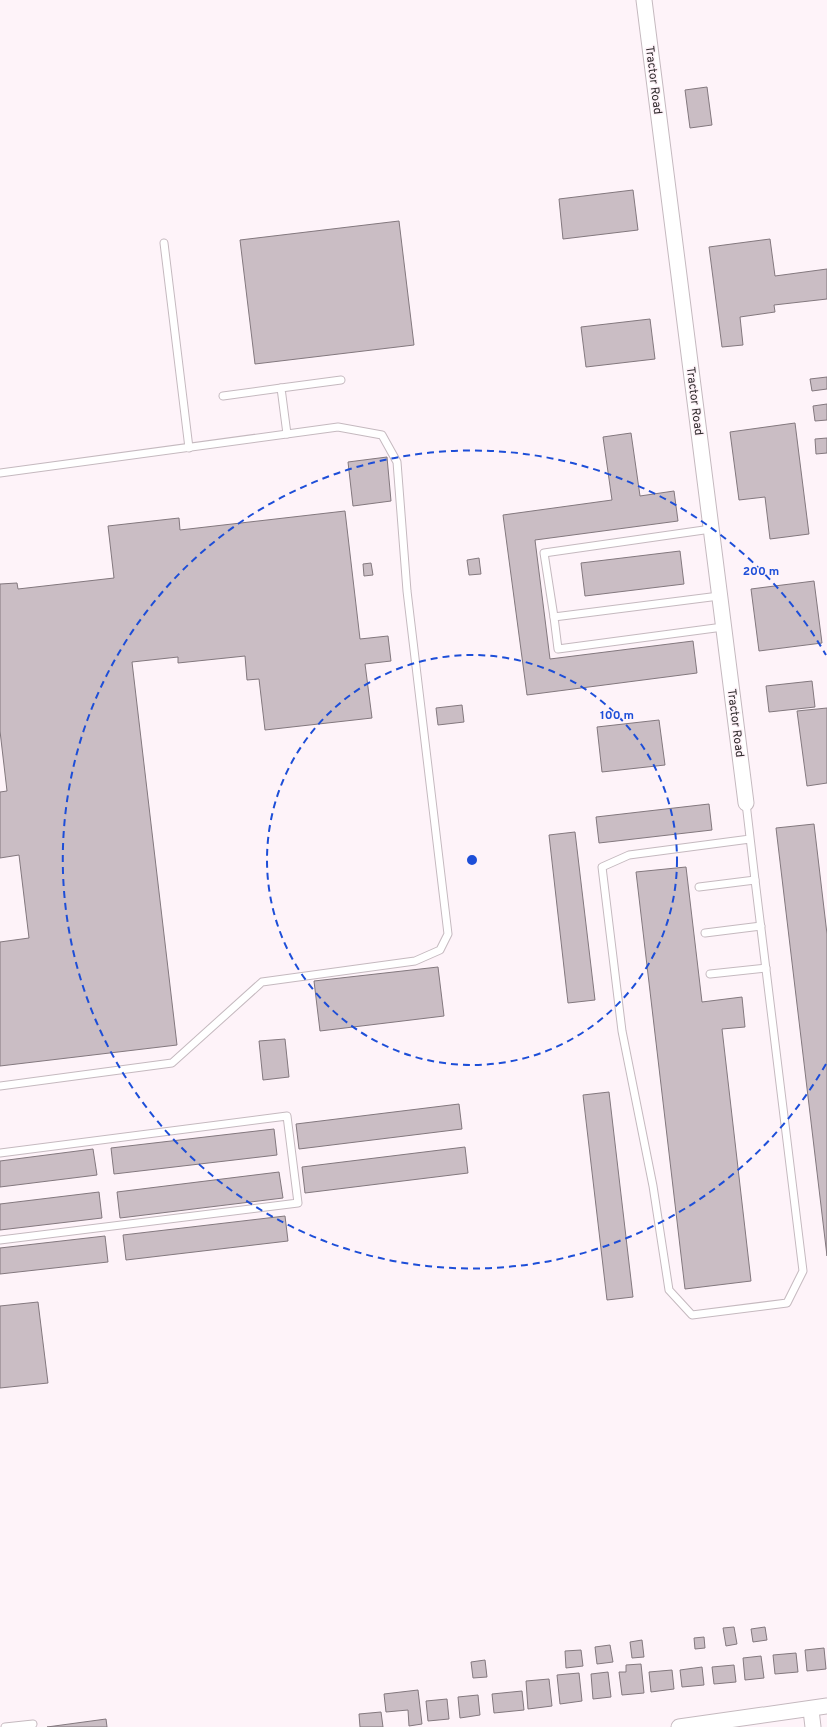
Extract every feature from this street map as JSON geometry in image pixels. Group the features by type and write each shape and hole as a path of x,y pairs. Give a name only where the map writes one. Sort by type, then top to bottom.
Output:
{"street":[{"name":"Tractor Road","path":"644,0 746,803"},
{"path":"679,1727 811,1710 827,1706"},
{"path":"811,1710 813,1727"}],"lane":[{"path":"164,243 189,448"},
{"path":"223,396 341,380"},
{"path":"281,388 287,434"},
{"path":"0,473 338,428 382,435 397,462 407,590 448,934 440,950 415,961 262,982 172,1063 0,1086"},
{"path":"711,529 544,553 558,649 723,627"},
{"path":"554,617 719,596"},
{"path":"746,803 803,1271 787,1303 692,1315 669,1290 654,1186 622,1032 602,867 629,854 750,839"},
{"path":"699,887 755,880"},
{"path":"705,933 761,926"},
{"path":"710,974 766,968"},
{"path":"0,1153 287,1116 298,1203 0,1240"},
{"path":"5,1727 33,1724"}],"building":[{"path":"707,87 712,125 690,128 685,90"},
{"path":"633,190 638,230 563,239 559,199"},
{"path":"399,221 414,345 255,364 240,240"},
{"path":"770,239 775,276 827,269 827,299 774,305 775,312 740,317 743,345 722,347 709,247"},
{"path":"650,319 655,359 586,367 581,327"},
{"path":"827,377 827,389 812,391 810,379"},
{"path":"827,404 827,420 815,421 813,406"},
{"path":"795,423 809,534 770,539 765,497 739,500 730,432"},
{"path":"631,433 640,496 674,491 678,521 535,540 550,659 693,641 697,673 527,695 503,515 612,500 603,437"},
{"path":"827,438 827,453 816,454 815,439"},
{"path":"387,457 391,501 353,506 348,462"},
{"path":"345,511 360,639 388,636 391,661 365,664 372,718 265,730 259,679 247,680 245,656 178,663 178,657 132,662 177,1045 0,1066 0,942 29,938 19,855 0,858 0,792 7,791 0,731 0,584 17,583 18,589 114,578 108,526 179,518 180,530"},
{"path":"680,551 684,584 585,596 581,563"},
{"path":"479,558 481,574 469,575 467,560"},
{"path":"371,563 373,575 364,576 363,564"},
{"path":"814,581 822,643 759,651 751,589"},
{"path":"812,681 815,707 769,712 766,686"},
{"path":"462,705 464,722 438,725 436,708"},
{"path":"827,708 827,783 807,786 797,711"},
{"path":"659,720 665,765 602,772 597,727"},
{"path":"709,804 712,830 599,843 596,817"},
{"path":"814,824 827,934 827,1256 776,828"},
{"path":"575,832 595,1000 568,1003 549,835"},
{"path":"686,867 702,1002 742,997 745,1027 722,1029 751,1281 685,1289 636,872"},
{"path":"438,967 444,1016 320,1031 314,981"},
{"path":"285,1039 289,1077 263,1080 259,1041"},
{"path":"609,1092 633,1297 607,1300 583,1095"},
{"path":"459,1104 462,1129 299,1149 296,1124"},
{"path":"274,1129 277,1155 114,1174 111,1148"},
{"path":"465,1147 468,1173 305,1193 302,1167"},
{"path":"93,1149 97,1175 0,1187 0,1161"},
{"path":"279,1172 283,1198 120,1218 117,1192"},
{"path":"99,1192 102,1218 0,1230 0,1204"},
{"path":"285,1216 288,1241 126,1260 123,1235"},
{"path":"105,1236 108,1262 0,1274 0,1248"},
{"path":"38,1302 48,1383 0,1388 0,1306"},
{"path":"734,1627 737,1644 726,1646 723,1628"},
{"path":"765,1627 767,1640 753,1642 751,1629"},
{"path":"704,1637 705,1648 695,1649 694,1638"},
{"path":"642,1640 644,1657 632,1658 630,1642"},
{"path":"610,1645 613,1662 597,1664 595,1647"},
{"path":"824,1648 826,1669 807,1671 805,1650"},
{"path":"581,1650 583,1666 566,1668 565,1651"},
{"path":"796,1653 798,1672 775,1674 773,1655"},
{"path":"761,1656 764,1678 745,1680 743,1658"},
{"path":"485,1660 487,1677 473,1678 471,1662"},
{"path":"641,1664 644,1693 622,1695 619,1672 626,1672 626,1665"},
{"path":"734,1665 736,1682 714,1684 712,1667"},
{"path":"702,1667 704,1685 682,1687 680,1670"},
{"path":"672,1670 674,1689 651,1692 649,1672"},
{"path":"608,1672 611,1697 593,1699 591,1674"},
{"path":"579,1673 582,1701 560,1704 557,1675"},
{"path":"549,1679 552,1706 528,1709 526,1681"},
{"path":"418,1690 422,1724 409,1726 408,1710 386,1712 384,1694"},
{"path":"522,1691 524,1710 494,1713 492,1694"},
{"path":"478,1695 480,1715 460,1718 458,1697"},
{"path":"447,1699 449,1719 428,1721 426,1701"},
{"path":"381,1712 383,1727 360,1727 359,1714"},
{"path":"106,1719 107,1727 47,1727"}]}
